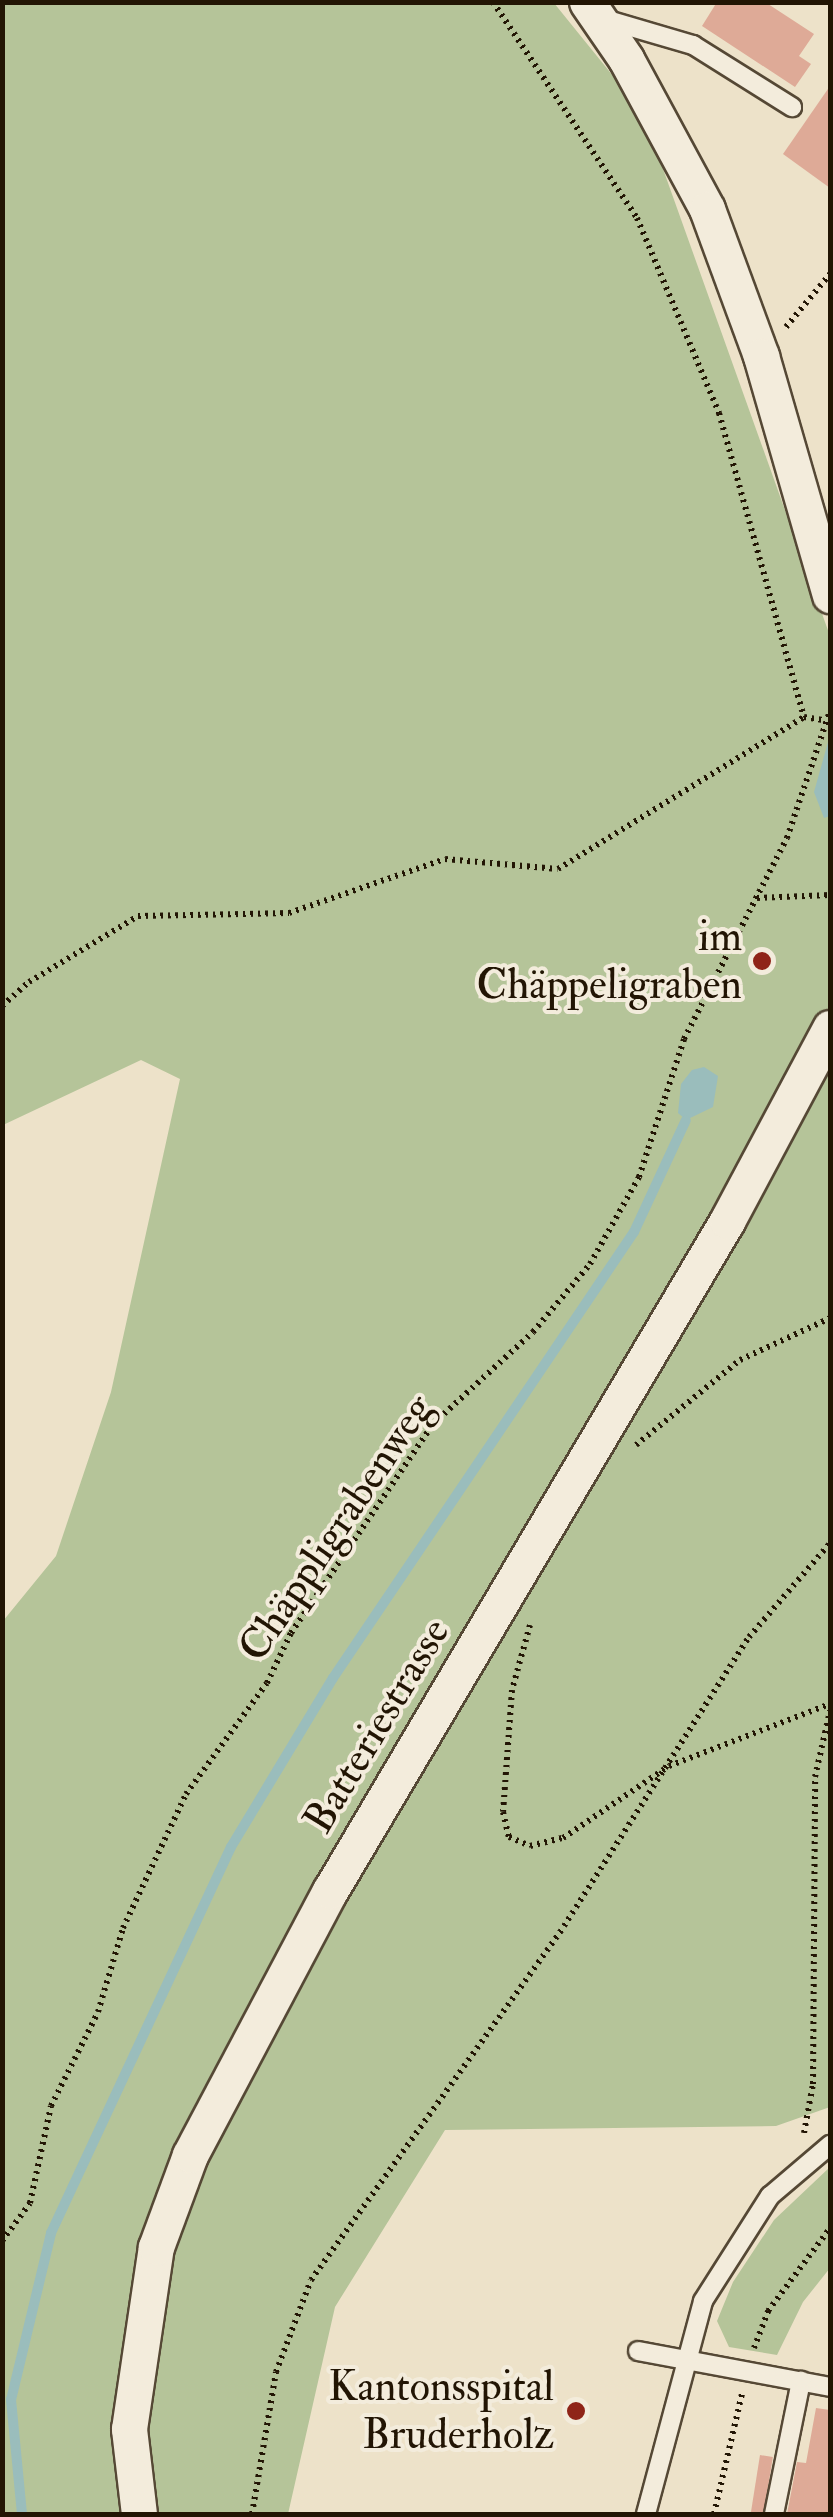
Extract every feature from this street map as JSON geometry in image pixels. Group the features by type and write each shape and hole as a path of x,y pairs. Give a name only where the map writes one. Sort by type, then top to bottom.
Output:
{"street":[{"path":"594,10 707,209 760,356 830,595"},
{"name":"Batteriestrasse","path":"139,2514 128,2429 156,2247 190,2155 330,1892 604,1432 830,1028"}],"lane":[{"path":"594,10 693,45 792,108"},
{"path":"646,2514 682,2362 703,2301 736,2243 797,2168 830,2145"},
{"path":"638,2351 830,2387"},
{"path":"774,2514 801,2381"}],"path":[{"path":"493,2 637,218 667,286 719,413 804,718"},
{"path":"760,356 830,274"},
{"name":"Chäppligrabenweg","path":"2,2241 30,2202 50,2106 98,2012 123,1928 186,1794 267,1683 291,1633 433,1424 532,1332 590,1264 639,1177 684,1038 787,838 823,720 830,711"},
{"path":"2,1006 28,982 138,916 289,913 446,859 558,869 804,718 823,720"},
{"path":"756,898 830,895"},
{"path":"604,1432 631,1448 740,1360 830,1318"},
{"path":"252,2514 276,2372 312,2280 564,1926 749,1636 830,1543"},
{"path":"512,1690 503,1812 509,1837 530,1846 563,1838 669,1766 830,1708"},
{"path":"797,2168 813,2084 815,1777 830,1708"}],"green space":[{"path":"3,3 554,3 643,113 830,636 830,2107 776,2126 445,2130 335,2307 288,2514 3,2514 3,1621 56,1556 111,1392 180,1079 141,1060 3,1125"},
{"path":"830,2167 830,2268 803,2302 777,2355 729,2347 717,2321 733,2282 774,2220"}],"water":[{"path":"830,735 830,816 824,818 814,792"},
{"path":"704,1067 718,1076 713,1107 686,1120 678,1113 681,1084 692,1070"}],"building":[{"path":"717,2 765,2 814,34 799,56 811,64 795,87 702,26"},
{"path":"830,86 830,188 783,154"},
{"path":"816,2408 830,2410 830,2514 787,2514 797,2462 806,2463"},
{"path":"760,2455 773,2457 764,2514 751,2514"}],"waterway":[{"path":"22,2514 11,2400 51,2233 231,1847 333,1678 634,1232 686,1120"}],"place":[{"name":"im Chäppeligraben","path":"762,961"},
{"name":"Kantonsspital Bruderholz","path":"576,2411"}]}
